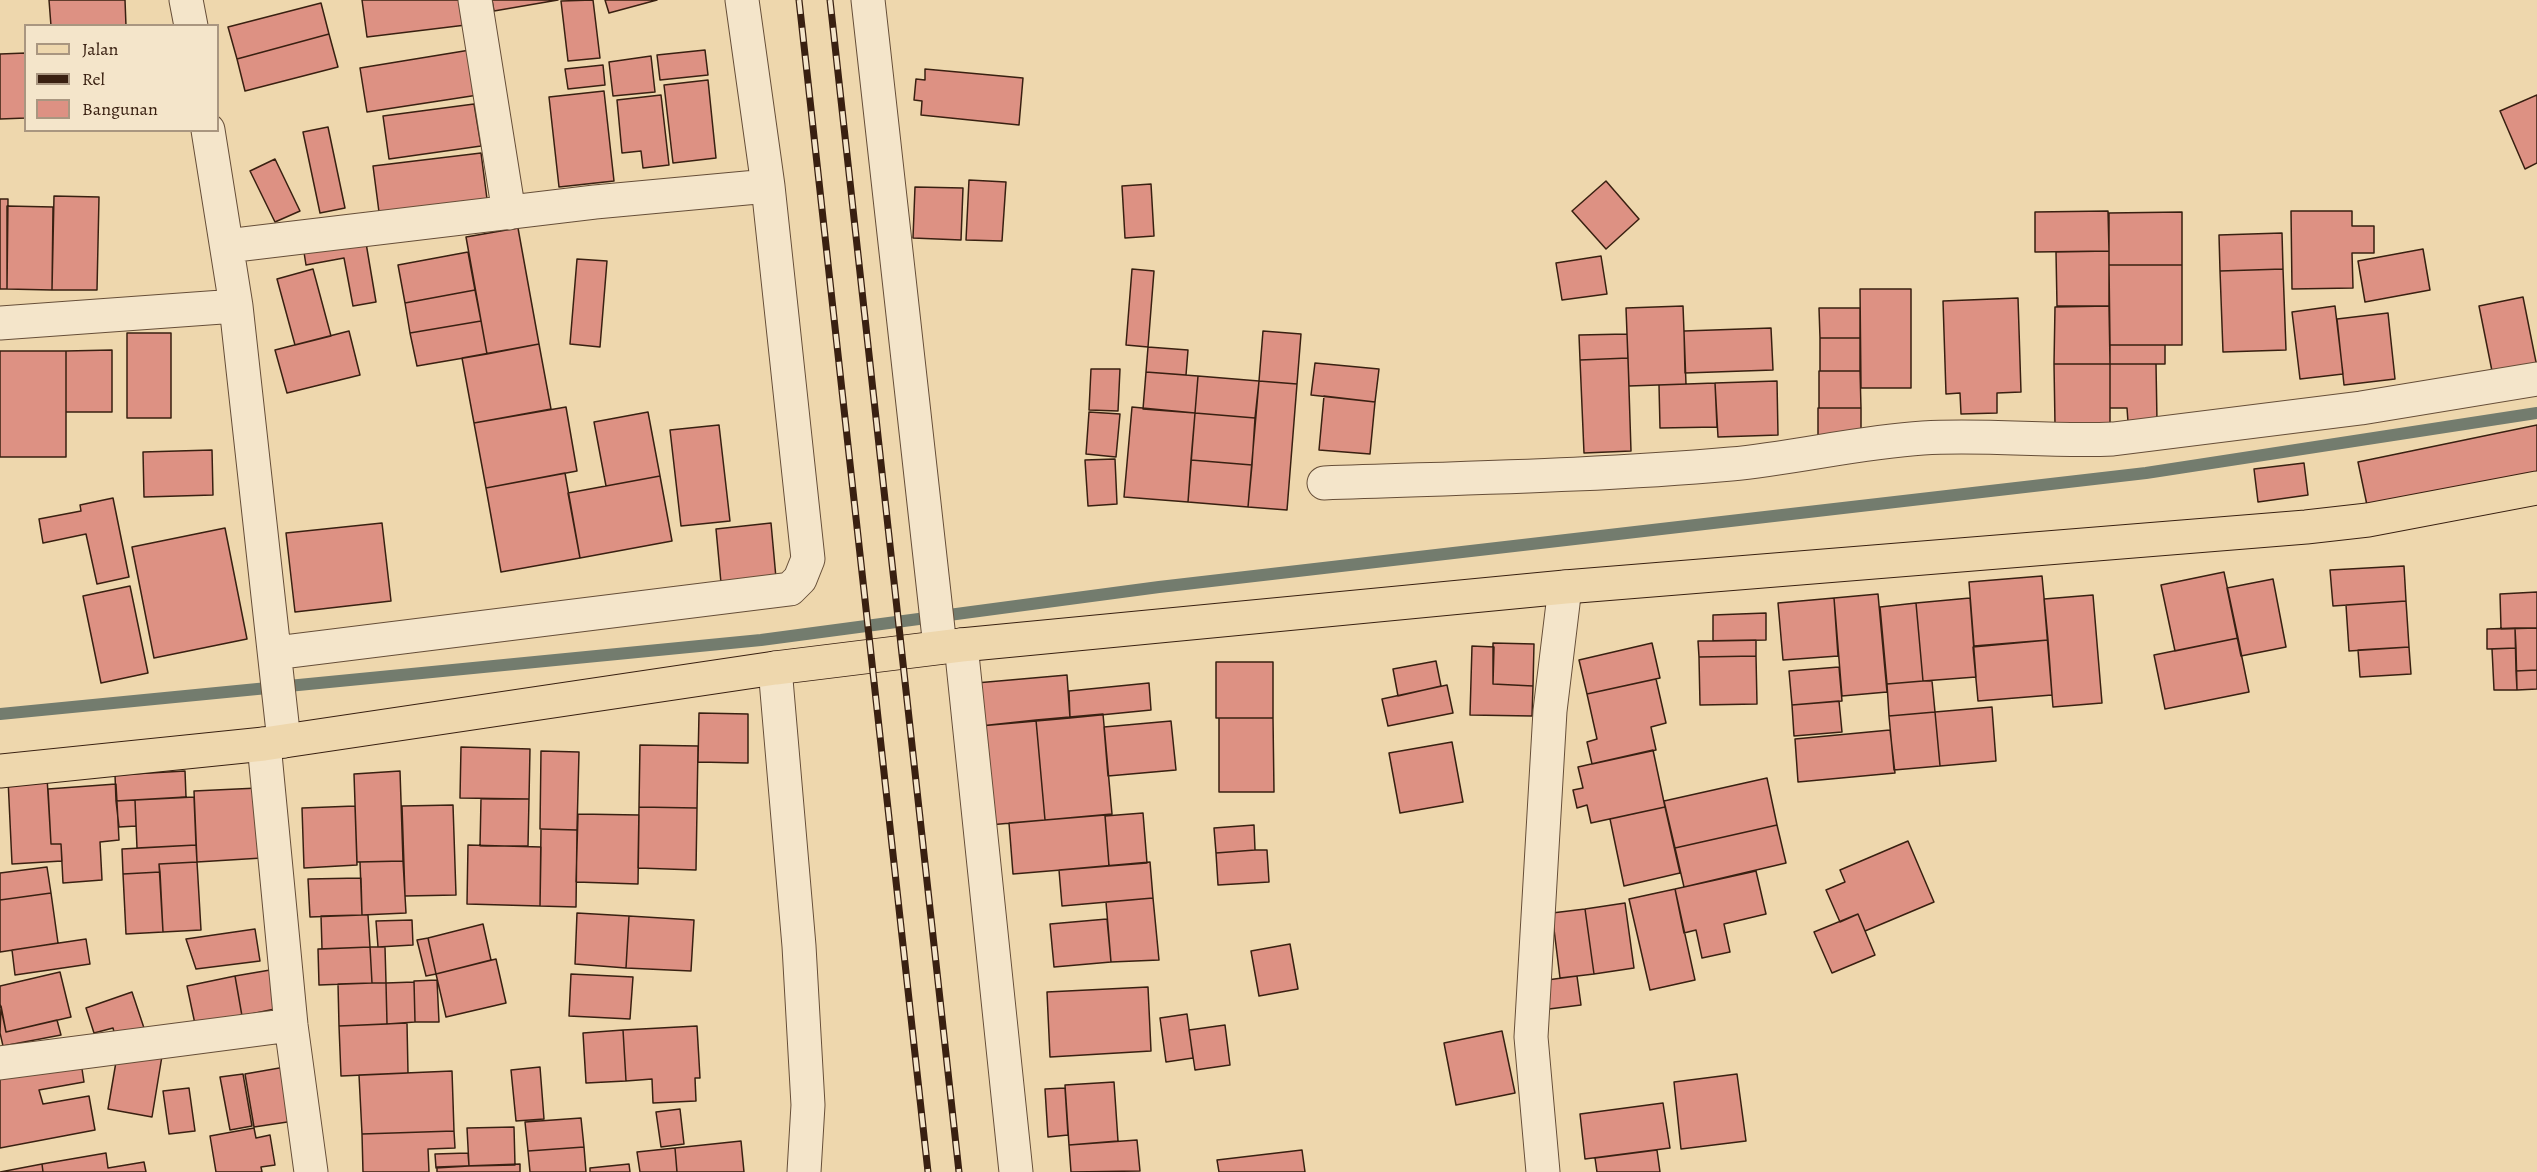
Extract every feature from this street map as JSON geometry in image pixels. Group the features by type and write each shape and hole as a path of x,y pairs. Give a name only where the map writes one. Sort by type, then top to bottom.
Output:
{"main road":[{"path":"0,771 274,743 775,668 947,639 2327,525 2368,520 2537,488"}],"street":[{"path":"186,0 191,24"},
{"path":"476,0 509,213"},
{"path":"278,677 790,589 800,579 808,559 768,186 742,0"},
{"path":"868,0 934,582 947,639 1016,1172"},
{"path":"208,132 236,306 278,677 274,743 291,1025 311,1172"},
{"path":"227,246 768,186"},
{"path":"0,323 236,306"},
{"path":"1324,483 1567,474 1732,464 1854,445 1921,438 1970,436 2084,441 2114,439 2361,408 2537,379"},
{"path":"1543,1172 1531,1036 1550,711 1564,587"},
{"path":"775,668 799,946 808,1094 804,1172"},
{"path":"0,1063 291,1025"}],"building":[{"path":"49,0 125,0 126,24 51,24"},
{"path":"362,0 463,0 466,25 367,37"},
{"path":"492,0 558,0 494,11"},
{"path":"593,0 600,58 568,61 561,1"},
{"path":"605,0 657,0 609,13"},
{"path":"321,3 329,34 237,59 228,27"},
{"path":"329,34 338,67 245,91 237,59"},
{"path":"470,50 478,95 367,112 360,68"},
{"path":"705,50 708,75 660,80 657,55"},
{"path":"24,53 24,118 0,119 0,54"},
{"path":"651,56 655,92 613,96 609,62"},
{"path":"603,65 605,85 568,89 565,69"},
{"path":"925,69 1023,78 1019,125 921,115 922,101 914,100 916,79 925,80"},
{"path":"708,80 716,158 673,163 664,85"},
{"path":"604,91 614,181 559,187 549,97"},
{"path":"661,95 669,165 643,168 641,151 622,153 617,100"},
{"path":"2537,95 2537,163 2525,169 2500,111"},
{"path":"474,104 481,146 389,159 383,116"},
{"path":"328,127 345,208 320,213 303,132"},
{"path":"481,153 487,199 379,212 373,166"},
{"path":"275,159 300,211 275,222 250,171"},
{"path":"969,180 1006,182 1002,241 966,240"},
{"path":"1606,181 1639,219 1606,249 1572,211"},
{"path":"1151,184 1154,236 1125,238 1122,186"},
{"path":"915,187 963,188 961,240 913,238"},
{"path":"54,196 99,197 97,290 52,290"},
{"path":"0,199 8,199 7,289 0,289"},
{"path":"7,206 53,207 52,290 7,289"},
{"path":"2108,211 2109,251 2035,252 2035,212"},
{"path":"2291,211 2352,211 2352,226 2374,226 2374,253 2352,253 2353,288 2292,289"},
{"path":"2182,212 2182,265 2109,265 2109,213"},
{"path":"518,228 539,344 487,354 466,237"},
{"path":"2282,233 2283,269 2220,271 2219,235"},
{"path":"365,237 376,302 353,306 344,258 306,265 303,246"},
{"path":"2423,249 2430,290 2365,302 2358,261"},
{"path":"2109,251 2109,306 2057,306 2056,252"},
{"path":"468,252 475,290 405,303 398,265"},
{"path":"1601,256 1607,294 1562,300 1556,263"},
{"path":"577,259 607,261 600,347 570,344"},
{"path":"2109,265 2182,265 2182,345 2110,345"},
{"path":"313,269 331,336 295,345 277,279"},
{"path":"1132,269 1154,271 1148,347 1126,345"},
{"path":"2283,269 2286,350 2223,352 2220,271"},
{"path":"1860,289 1911,289 1911,388 1861,388"},
{"path":"475,290 481,321 410,333 405,303"},
{"path":"2523,297 2537,367 2493,376 2479,306"},
{"path":"2018,298 2021,392 1997,393 1997,413 1961,414 1960,393 1946,394 1943,301"},
{"path":"1683,306 1686,384 1629,386 1626,308"},
{"path":"2109,306 2110,364 2054,364 2055,307"},
{"path":"2335,306 2343,374 2300,379 2292,312"},
{"path":"1819,308 1860,308 1860,338 1820,338"},
{"path":"2388,313 2395,379 2344,385 2337,319"},
{"path":"481,321 487,354 417,366 410,333"},
{"path":"1771,328 1773,370 1685,373 1684,331"},
{"path":"349,331 360,375 287,393 275,350"},
{"path":"1263,331 1301,334 1297,384 1259,381"},
{"path":"127,333 171,333 171,418 127,418"},
{"path":"1627,334 1628,358 1580,360 1579,335"},
{"path":"1820,338 1860,338 1860,371 1820,371"},
{"path":"539,344 551,409 474,423 462,358"},
{"path":"2110,345 2165,345 2165,364 2110,364"},
{"path":"1148,347 1188,350 1186,375 1146,372"},
{"path":"112,350 112,412 66,412 66,351"},
{"path":"0,351 66,351 66,457 0,457"},
{"path":"1628,358 1631,451 1584,453 1580,360"},
{"path":"1315,363 1379,369 1375,402 1311,395"},
{"path":"2054,364 2110,364 2110,425 2055,425"},
{"path":"2110,364 2156,364 2157,422 2128,422 2127,408 2110,408"},
{"path":"1091,369 1120,369 1118,411 1089,410"},
{"path":"1819,371 1860,371 1861,408 1819,408"},
{"path":"1146,372 1198,376 1195,413 1143,409"},
{"path":"1198,376 1259,381 1255,418 1195,413"},
{"path":"1259,381 1297,384 1287,510 1248,507"},
{"path":"1777,381 1778,435 1718,437 1715,383"},
{"path":"1715,383 1717,427 1660,428 1659,385"},
{"path":"1324,396 1375,402 1370,454 1319,450"},
{"path":"566,407 577,471 486,488 474,423"},
{"path":"1132,407 1195,413 1188,502 1124,497"},
{"path":"1818,408 1861,408 1861,438 1818,438"},
{"path":"648,412 660,476 606,486 594,422"},
{"path":"1089,412 1120,414 1116,457 1086,454"},
{"path":"1195,413 1255,418 1252,465 1191,460"},
{"path":"719,425 730,521 681,526 670,430"},
{"path":"2537,425 2537,475 2368,510 2358,462"},
{"path":"212,450 213,495 144,497 143,452"},
{"path":"1115,459 1117,504 1088,506 1085,460"},
{"path":"1191,460 1252,465 1248,507 1188,502"},
{"path":"2304,463 2308,495 2258,502 2254,469"},
{"path":"565,473 580,558 501,572 486,488"},
{"path":"660,476 672,541 580,558 568,493"},
{"path":"113,498 129,577 97,584 86,534 43,543 39,519 81,511 80,505"},
{"path":"382,523 391,601 295,612 286,533"},
{"path":"771,523 776,578 721,583 716,529"},
{"path":"225,528 247,639 154,658 132,547"},
{"path":"2404,566 2406,601 2333,606 2330,570"},
{"path":"2224,572 2238,638 2175,651 2161,585"},
{"path":"2042,576 2048,640 1974,646 1969,582"},
{"path":"2273,579 2286,647 2241,656 2227,588"},
{"path":"130,586 148,673 101,683 83,596"},
{"path":"2537,592 2537,628 2501,629 2500,594"},
{"path":"1878,594 1887,692 1842,696 1834,598"},
{"path":"2093,595 2102,703 2053,707 2044,599"},
{"path":"1834,598 1838,656 1783,660 1778,603"},
{"path":"1970,598 1976,677 1923,681 1916,603"},
{"path":"2406,601 2409,647 2349,651 2346,605"},
{"path":"1916,603 1923,681 1887,684 1880,607"},
{"path":"1766,613 1766,640 1713,641 1713,615"},
{"path":"2515,628 2516,648 2487,649 2487,629"},
{"path":"2515,628 2537,628 2537,670 2516,671"},
{"path":"2238,638 2249,692 2165,709 2154,655"},
{"path":"1756,640 1756,656 1699,657 1698,641"},
{"path":"2048,640 2052,695 1978,701 1973,647"},
{"path":"1493,643 1534,644 1533,686 1493,684"},
{"path":"1652,643 1660,678 1587,694 1579,660"},
{"path":"1472,646 1494,647 1493,684 1533,686 1532,716 1470,715"},
{"path":"2409,647 2411,674 2360,677 2358,650"},
{"path":"2516,648 2517,690 2494,690 2492,649"},
{"path":"1756,656 1757,704 1700,705 1699,657"},
{"path":"1436,661 1441,686 1398,696 1393,669"},
{"path":"1216,662 1273,662 1273,718 1216,718"},
{"path":"1839,667 1842,701 1792,705 1789,671"},
{"path":"2537,670 2537,689 2517,690 2516,671"},
{"path":"1067,675 1070,718 980,726 976,683"},
{"path":"1656,679 1666,723 1651,727 1656,750 1592,764 1587,742 1597,739 1587,694"},
{"path":"1932,681 1935,712 1889,716 1887,684"},
{"path":"1149,683 1151,710 1070,718 1069,691"},
{"path":"1447,685 1453,713 1388,726 1382,699"},
{"path":"1839,701 1842,732 1794,736 1792,705"},
{"path":"1992,707 1996,761 1940,766 1935,712"},
{"path":"1935,712 1940,766 1894,770 1889,716"},
{"path":"699,713 748,714 748,763 698,762"},
{"path":"1103,714 1112,814 1045,820 1036,720"},
{"path":"1219,718 1273,718 1274,792 1219,792"},
{"path":"1036,720 1045,820 989,825 980,726"},
{"path":"1171,721 1176,770 1108,776 1104,727"},
{"path":"1890,730 1895,773 1798,782 1795,739"},
{"path":"1452,742 1463,802 1400,813 1389,753"},
{"path":"640,745 698,746 697,808 639,807"},
{"path":"461,747 530,749 529,799 460,798"},
{"path":"1653,750 1665,807 1591,823 1587,805 1577,808 1573,790 1583,788 1578,767"},
{"path":"541,751 579,752 577,830 540,829"},
{"path":"185,771 186,797 116,801 115,775"},
{"path":"400,771 403,861 357,862 354,774"},
{"path":"47,777 51,844 61,844 62,861 12,864 8,779"},
{"path":"1767,778 1777,825 1675,848 1664,801"},
{"path":"116,784 119,840 100,842 102,880 63,883 61,844 51,844 48,789"},
{"path":"258,788 262,858 197,862 194,791"},
{"path":"194,797 196,845 137,848 135,800"},
{"path":"481,799 529,799 528,846 480,846"},
{"path":"135,800 136,826 119,827 116,801"},
{"path":"453,805 456,895 405,896 402,806"},
{"path":"355,806 357,865 304,868 302,808"},
{"path":"639,807 697,808 696,870 638,868"},
{"path":"1665,807 1680,873 1624,886 1610,819"},
{"path":"1143,813 1147,863 1109,866 1105,816"},
{"path":"578,814 639,815 638,884 576,882"},
{"path":"1105,815 1109,866 1013,874 1009,823"},
{"path":"1254,825 1255,850 1216,853 1214,828"},
{"path":"1777,825 1786,863 1684,887 1675,848"},
{"path":"541,829 577,830 576,907 540,906"},
{"path":"1908,841 1934,902 1865,931 1858,914 1840,922 1826,890 1845,882 1840,870"},
{"path":"196,845 197,862 159,864 160,872 123,874 122,849"},
{"path":"468,845 541,847 540,906 467,904"},
{"path":"1267,850 1269,882 1218,885 1216,853"},
{"path":"403,861 406,913 362,915 360,862"},
{"path":"197,862 201,930 163,932 159,864"},
{"path":"1150,862 1153,898 1062,906 1059,870"},
{"path":"47,867 51,893 0,900 0,873"},
{"path":"1756,871 1766,914 1724,924 1730,952 1702,958 1696,930 1684,933 1675,889"},
{"path":"160,872 163,932 126,934 123,874"},
{"path":"361,878 362,915 310,917 308,879"},
{"path":"1675,889 1695,980 1650,990 1629,899"},
{"path":"51,893 58,943 0,952 0,900"},
{"path":"1153,898 1159,960 1111,962 1106,902"},
{"path":"1625,903 1634,968 1594,974 1585,909"},
{"path":"1585,909 1594,974 1560,978 1552,913"},
{"path":"577,913 629,916 626,968 575,964"},
{"path":"1858,914 1875,955 1832,973 1814,932"},
{"path":"368,915 370,947 322,949 321,916"},
{"path":"629,916 694,920 691,971 626,968"},
{"path":"1107,919 1111,962 1054,967 1050,924"},
{"path":"412,920 413,945 378,947 376,921"},
{"path":"483,924 491,960 436,974 428,938"},
{"path":"255,929 260,961 196,969 186,939"},
{"path":"428,938 436,974 426,976 417,940"},
{"path":"86,939 90,964 15,975 12,950"},
{"path":"1290,944 1298,989 1259,996 1251,951"},
{"path":"370,947 385,947 386,983 372,983"},
{"path":"370,947 372,983 319,985 318,949"},
{"path":"496,959 506,1003 446,1017 436,974"},
{"path":"276,969 284,1007 242,1016 235,976"},
{"path":"60,972 71,1017 6,1032 0,1004 0,986"},
{"path":"571,974 633,977 630,1019 569,1016"},
{"path":"235,976 242,1016 195,1024 187,986"},
{"path":"1577,976 1581,1005 1549,1009 1547,980"},
{"path":"437,980 439,1022 415,1022 414,981"},
{"path":"414,982 415,1022 387,1024 386,983"},
{"path":"386,983 387,1024 339,1026 338,984"},
{"path":"1148,987 1151,1051 1050,1057 1047,992"},
{"path":"132,992 144,1028 114,1032 113,1028 94,1033 86,1008"},
{"path":"1,1006 6,1032 57,1020 61,1035 3,1046 0,1033"},
{"path":"1187,1014 1193,1058 1166,1062 1160,1018"},
{"path":"407,1023 408,1073 341,1076 339,1026"},
{"path":"1225,1025 1230,1065 1195,1070 1189,1030"},
{"path":"697,1026 700,1078 695,1078 696,1101 653,1103 652,1079 626,1081 623,1030"},
{"path":"623,1030 626,1081 586,1083 583,1033"},
{"path":"1502,1031 1515,1093 1456,1105 1444,1043"},
{"path":"80,1056 84,1082 39,1090 43,1104 89,1096 95,1130 0,1148 0,1070"},
{"path":"117,1056 162,1056 152,1117 108,1109"},
{"path":"285,1067 294,1121 254,1127 245,1074"},
{"path":"540,1067 544,1119 516,1121 511,1070"},
{"path":"452,1071 454,1131 362,1134 359,1075"},
{"path":"243,1074 252,1126 230,1130 220,1077"},
{"path":"1737,1074 1746,1141 1681,1149 1674,1082"},
{"path":"1114,1082 1118,1141 1069,1145 1065,1085"},
{"path":"189,1088 195,1131 169,1134 163,1091"},
{"path":"1065,1088 1068,1135 1048,1137 1045,1089"},
{"path":"1663,1103 1670,1148 1585,1159 1580,1114"},
{"path":"680,1109 684,1144 661,1147 656,1112"},
{"path":"581,1118 584,1147 528,1151 525,1122"},
{"path":"514,1127 515,1165 469,1166 467,1128"},
{"path":"254,1128 256,1138 270,1135 275,1165 261,1167 262,1172 216,1172 210,1136"},
{"path":"454,1131 455,1148 428,1149 429,1172 363,1172 362,1134"},
{"path":"1137,1140 1140,1171 1071,1172 1069,1145"},
{"path":"741,1141 744,1172 677,1172 675,1148"},
{"path":"584,1147 586,1172 530,1172 528,1151"},
{"path":"675,1148 677,1172 640,1172 637,1152"},
{"path":"1302,1150 1305,1172 1219,1172 1217,1160"},
{"path":"1657,1150 1660,1172 1597,1172 1595,1158"},
{"path":"106,1153 108,1168 144,1162 146,1172 43,1172 42,1164"},
{"path":"468,1153 469,1166 436,1168 435,1154"},
{"path":"42,1164 43,1172 0,1172"},
{"path":"520,1164 520,1172 437,1172 437,1167"},
{"path":"629,1164 630,1172 590,1172 590,1168"}],"waterway":[{"path":"0,714 761,640 1159,587 2146,473 2537,413"}],"railway":[{"path":"799,0 928,1172"},
{"path":"830,0 959,1172"}]}
